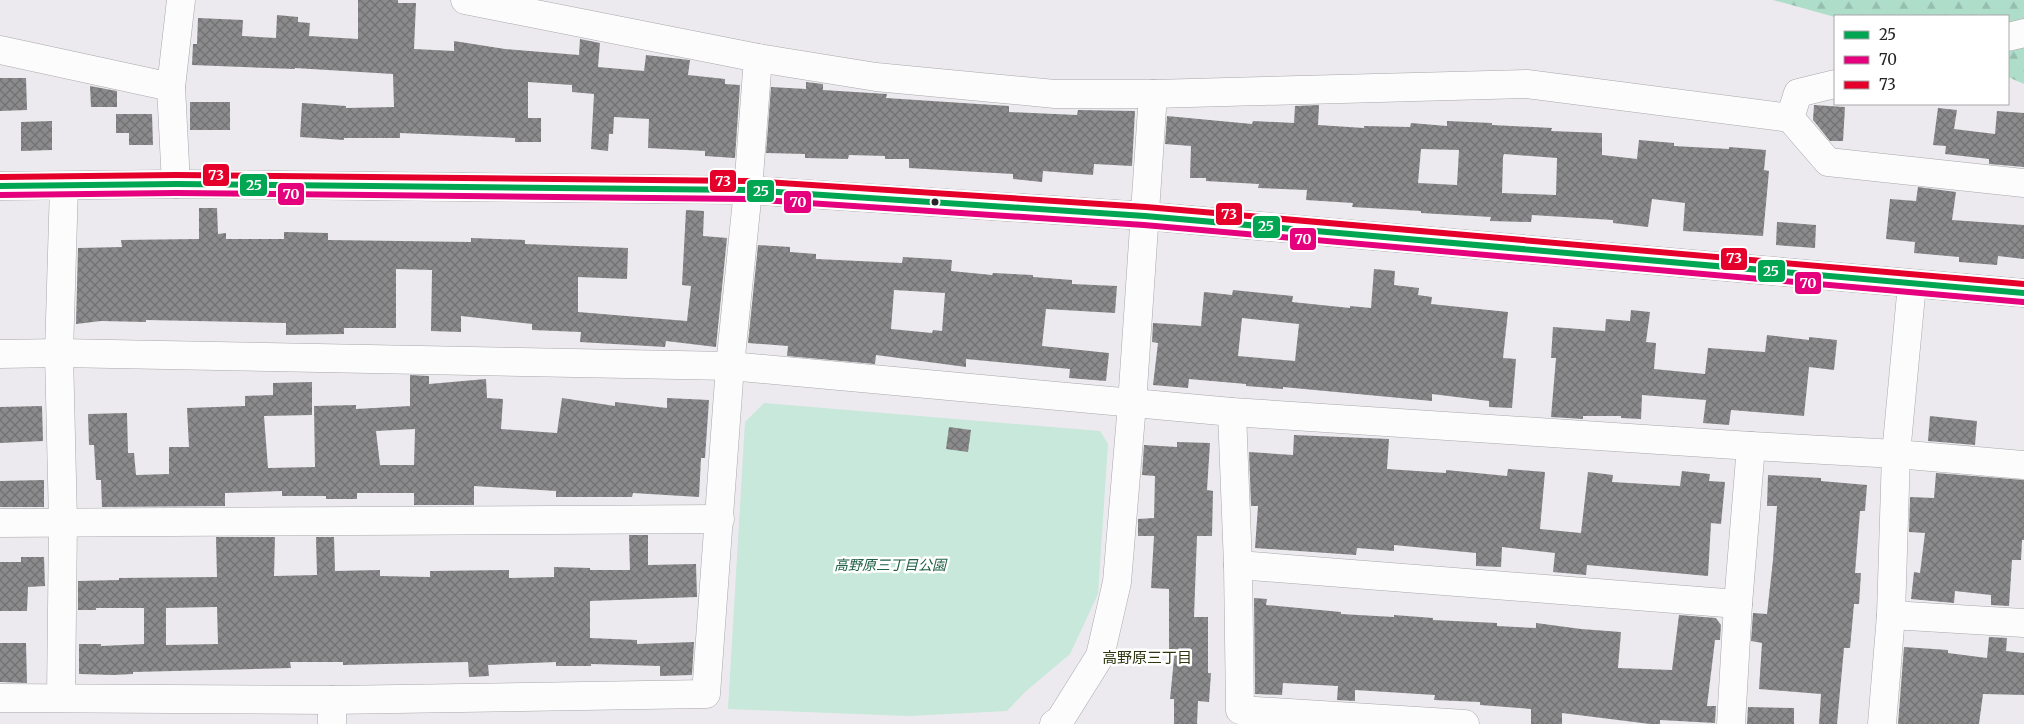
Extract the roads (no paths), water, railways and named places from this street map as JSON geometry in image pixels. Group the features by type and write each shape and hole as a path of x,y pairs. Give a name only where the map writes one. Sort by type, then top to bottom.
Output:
{"street":[{"path":"176,184 171,87 181,0"},
{"path":"465,0 758,58 876,77 1055,94 1153,94 1527,84 1790,118 1828,162 2024,183"},
{"path":"2009,36 2024,33"},
{"path":"0,50 171,87"},
{"path":"0,698 61,698 332,712 706,694 730,366 748,190 758,58"},
{"path":"1790,118 1798,93 1834,84"},
{"path":"1054,724 1060,720 1100,656 1117,582 1132,404 1153,94"},
{"path":"0,186 176,184 748,190 1145,216 2024,293"},
{"path":"61,698 63,521 59,353 64,186"},
{"path":"1882,724 1891,615 1896,454 1912,284"},
{"path":"0,354 59,353 730,366 1232,412 1896,454 2024,464"},
{"path":"1232,412 1238,565 1240,710 1465,724"},
{"path":"1731,724 1738,604 1751,446"},
{"path":"0,523 63,521 720,518"},
{"path":"1238,565 1738,604"},
{"path":"1891,615 2024,624"}],"district":[{"name":"高野原三丁目","path":"1147,658"}],"park label":[{"name":"高野原三丁目公園","path":"890,565"}]}
